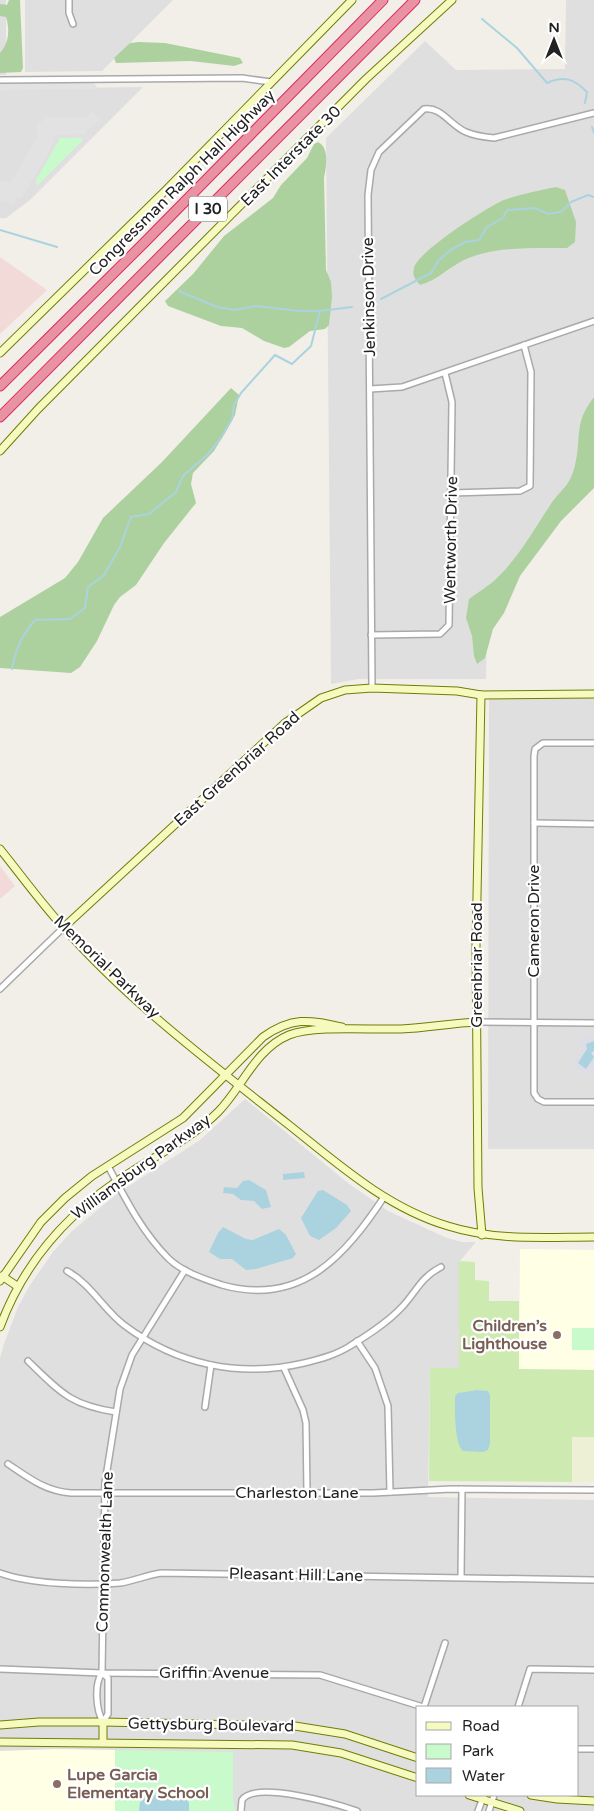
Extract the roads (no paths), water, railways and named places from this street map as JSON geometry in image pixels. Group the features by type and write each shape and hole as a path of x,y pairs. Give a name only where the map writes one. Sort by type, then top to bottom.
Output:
{"highway":[{"name":"Congressman Ralph Hall Highway","path":"0,386 144,244 384,0"},
{"name":"I 30","path":"0,416 415,0"}],"street":[{"path":"69,0 69,13 73,24"},
{"path":"0,353 180,177 352,0"},
{"name":"East Interstate 30","path":"0,451 68,378 366,79 452,0"},
{"path":"0,80 242,78 271,82"},
{"name":"Jenkinson Drive","path":"372,688 368,195 371,170 379,152 420,112 429,108 439,112 464,132 494,138 594,113"},
{"path":"370,389 402,387 594,321"},
{"path":"452,493 520,491 530,486 531,372 524,345"},
{"name":"Wentworth Drive","path":"371,635 431,635 443,633 447,629 450,619 452,402 445,372"},
{"name":"East Greenbriar Road","path":"63,928 303,709 321,698 345,690 372,688 457,691 481,695 594,694"},
{"name":"Greenbriar Road","path":"481,695 476,1022 478,1188 482,1235"},
{"name":"Cameron Drive","path":"594,743 543,743 537,746 534,753 534,1093 541,1101 594,1102"},
{"path":"534,823 594,824"},
{"name":"Memorial Parkway","path":"0,849 63,928 120,984 240,1086"},
{"path":"0,988 63,928"},
{"name":"Williamsburg Parkway","path":"1,1277 41,1222 65,1198 108,1166 183,1118 263,1037 286,1024 312,1020 352,1030"},
{"path":"476,1022 594,1023"},
{"name":"Williamsburg Parkway","path":"0,1327 18,1286 42,1249 65,1223 117,1182 196,1131 218,1112 240,1086 254,1063 278,1041 304,1031 419,1028 476,1022"},
{"path":"240,1086 348,1172 384,1197 409,1211 446,1226 482,1235 594,1237"},
{"path":"108,1166 150,1238 169,1260 206,1280 256,1291 276,1289 293,1284 319,1272 334,1261 362,1230 384,1197"},
{"path":"67,1271 82,1279 124,1324 163,1350 185,1359 211,1365 255,1370 284,1368 324,1358 357,1342 402,1308 427,1274 441,1267"},
{"name":"Commonwealth Lane","path":"102,1673 108,1678 108,1714 103,1722 98,1714 98,1679 102,1673 105,1494 116,1412 124,1374 132,1355 185,1270"},
{"path":"1,1277 18,1286"},
{"path":"357,1342 374,1368 388,1406 390,1492"},
{"path":"28,1360 73,1400 84,1406 116,1412"},
{"path":"205,1407 211,1365"},
{"path":"284,1368 304,1410 307,1440 307,1492"},
{"name":"Charleston Lane","path":"8,1464 38,1485 55,1491 105,1494 390,1492 462,1489 594,1490"},
{"path":"461,1577 462,1489"},
{"name":"Pleasant Hill Lane","path":"0,1572 16,1579 103,1583 121,1583 161,1573 594,1580"},
{"path":"424,1706 445,1643"},
{"name":"Griffin Avenue","path":"0,1669 102,1673 320,1675 421,1706"},
{"path":"518,1706 530,1669 594,1670"},
{"path":"103,1722 103,1742"},
{"name":"Gettysburg Boulevard","path":"0,1725 103,1722 308,1727 345,1734 416,1757"},
{"name":"Gettysburg Boulevard","path":"0,1742 303,1746 341,1753 416,1777"},
{"path":"579,1749 594,1750"},
{"path":"241,1811 244,1797 251,1793 285,1794 317,1799 356,1811"},
{"path":"489,1811 494,1796"},
{"path":"537,1796 594,1801"},
{"path":"478,1811 483,1797 520,1811"}],"water":[{"path":"594,1041 594,1051 591,1053 594,1057 586,1069 578,1063 587,1049 586,1044"},
{"path":"304,1172 305,1178 283,1180 283,1174"},
{"path":"249,1180 266,1190 271,1207 262,1209 254,1201 241,1200 233,1194 223,1193 224,1187 237,1188 243,1181"},
{"path":"323,1190 347,1205 351,1211 336,1228 319,1240 310,1236 301,1218 318,1191"},
{"path":"223,1227 246,1239 253,1240 279,1229 286,1235 296,1254 293,1258 256,1269 246,1270 232,1259 220,1259 209,1252"},
{"path":"477,1390 488,1391 490,1395 490,1443 488,1450 483,1452 463,1451 458,1441 455,1396 458,1393"},
{"path":"155,1795 166,1799 186,1799 189,1803 189,1811 139,1811 140,1802 148,1796"}],"waterway":[{"path":"482,19 517,48 547,83 559,79 573,81 587,92 585,103"},
{"path":"592,127 594,133"},
{"path":"381,299 431,273 439,260 452,249 465,242 479,240 487,227 503,218 507,210 535,208 548,214 561,212 571,202 588,195 594,197"},
{"path":"0,230 57,247"},
{"path":"179,291 217,307 235,310 256,306 299,311 320,311"},
{"path":"12,669 20,643 26,631 35,620 70,619 85,608 88,587 104,575 120,547 131,517 149,514 176,492 183,476 207,455 221,438 232,419 234,405 241,393 275,355 292,364 311,346 320,311 352,307"}],"place":[{"name":"Children’s Lighthouse","path":"557,1335"},
{"name":"Lupe Garcia Elementary School","path":"57,1784"}]}
